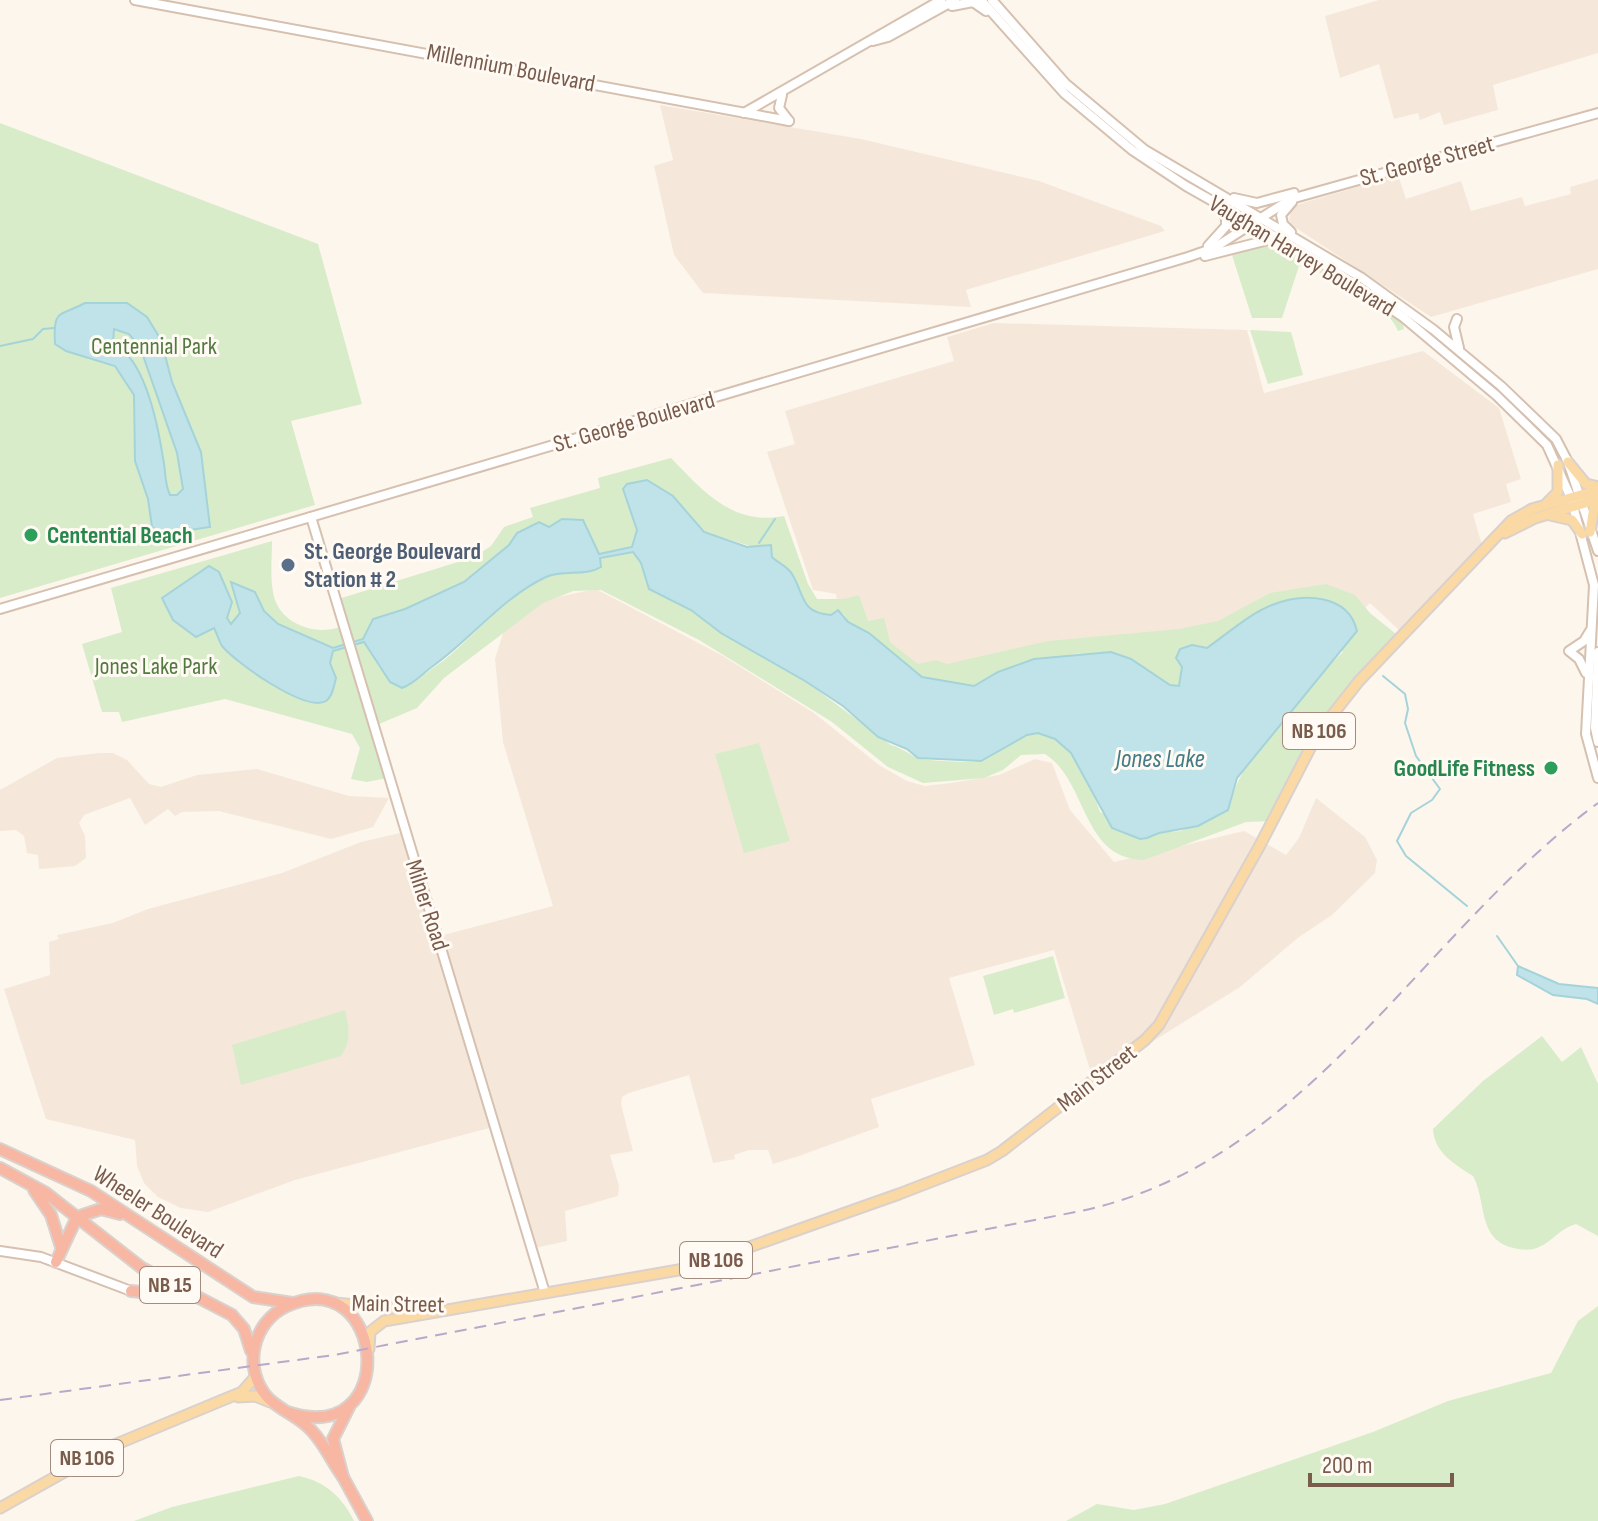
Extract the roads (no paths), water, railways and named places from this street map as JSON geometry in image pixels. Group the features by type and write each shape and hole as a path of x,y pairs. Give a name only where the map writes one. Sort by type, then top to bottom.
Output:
{"highway":[{"name":"Wheeler Boulevard","path":"0,1149 76,1182 253,1297 294,1303"},
{"name":"Wheeler Boulevard","path":"5,1170 37,1186 163,1281 236,1318 244,1329 253,1356"},
{"path":"5,1170 42,1200 61,1247"},
{"path":"56,1262 77,1217 105,1209 147,1227"},
{"path":"131,1291 141,1292 163,1281"},
{"path":"343,1477 333,1439 337,1425 369,1370 369,1349 354,1319 325,1302 294,1303 276,1312 262,1327 253,1356 256,1376 261,1388 315,1434 367,1521"},
{"path":"283,1409 324,1415 356,1397"}],"main road":[{"path":"923,13 939,0"},
{"path":"743,113 923,13 955,0"},
{"name":"Vaughan Harvey Boulevard","path":"981,0 1065,83 1145,150 1365,291 1426,335 1532,428 1563,464"},
{"name":"Vaughan Harvey Boulevard","path":"992,0 1065,94 1132,150 1204,196 1307,244 1388,296 1462,352 1556,439 1586,533 1594,585 1592,621 1596,653 1586,734 1598,778"},
{"path":"998,0 1009,25"},
{"name":"Millennium Boulevard","path":"140,1 789,121 779,108 783,93"},
{"path":"923,13 973,2 1009,25"},
{"name":"St. George Street","path":"1255,220 1281,203 1598,113"},
{"path":"1179,172 1252,203 1323,190"},
{"path":"1307,244 1285,226 1282,213 1289,204 1323,190"},
{"path":"1161,266 1208,245 1224,232 1227,223 1224,214 1204,196"},
{"name":"St. George Boulevard","path":"0,609 1161,266 1214,248 1255,220"},
{"path":"1161,266 1268,240 1286,242"},
{"path":"1457,319 1454,327 1462,352"},
{"path":"1563,464 1586,484 1598,488"},
{"path":"1563,464 1558,492 1541,511 1567,518 1586,533 1598,501"},
{"name":"Main Street","path":"369,1349 370,1332 378,1324 713,1261 987,1160 1095,1081 1159,1025 1259,847 1318,733 1335,708 1511,521 1576,500 1598,488"},
{"name":"Main Street","path":"1576,500 1598,501"},
{"name":"Milner Road","path":"311,517 545,1293"},
{"name":"Vaughan Harvey Boulevard","path":"1586,533 1598,551"},
{"path":"1592,621 1584,641 1569,651 1594,679"},
{"name":"Vaughan Harvey Boulevard","path":"1594,679 1598,742"},
{"path":"0,1251 56,1262 131,1291"},
{"name":"Main Street","path":"325,1302 402,1309 470,1305"},
{"name":"NB 106","path":"0,1508 70,1467 247,1389 256,1376"},
{"name":"NB 106","path":"178,1418 246,1396 264,1398 283,1409"}],"water":[{"path":"85,303 127,303 147,317 161,340 172,382 201,452 210,527 164,534 152,527 148,499 135,461 134,395 115,366 66,351 55,344 57,319","holes":["114,329 129,334 140,347 177,453 183,489 177,495 170,495 168,490 158,429 142,378 134,363 113,344"]},
{"name":"Jones Lake","path":"647,480 673,496 704,532 747,547 771,545 772,557 792,574 808,607 831,615 838,610 848,622 869,633 922,677 974,686 998,672 1034,659 1111,652 1131,659 1170,685 1179,686 1182,667 1176,658 1180,649 1192,645 1207,648 1263,609 1297,599 1322,599 1334,603 1352,618 1357,631 1237,778 1228,810 1198,826 1140,839 1112,828 1071,753 1055,739 1038,733 1027,735 981,761 918,758 907,749 878,737 843,706 805,681 721,633 691,610 649,589 641,563 633,552 600,558 601,567 595,570 560,573 530,586 501,607 447,656 402,688 390,682 364,642 333,651 330,663 336,678 333,690 326,701 316,703 288,693 255,674 222,646 214,628 196,637 173,620 162,598 209,566 219,572 232,602 227,618 231,624 240,613 231,582 255,592 264,611 278,624 333,648 363,639 373,619 405,609 464,582 509,545 517,533 539,522 549,527 562,519 583,520 599,554 632,547 637,530 623,489 627,484"},
{"path":"1518,966 1559,984 1598,988 1598,1004 1587,999 1553,995 1517,975"}],"waterway":[{"path":"0,346 33,339 43,329 54,328"},
{"path":"759,543 775,519"},
{"path":"1383,676 1405,694 1408,709 1405,723 1416,756 1440,789 1432,800 1411,813 1397,841 1406,856 1467,906"},
{"path":"1497,936 1518,966"}],"railway":[{"path":"0,1400 334,1355 1081,1211 1161,1185 1233,1145 1298,1094 1359,1037 1534,856 1598,803"}],"place":[{"name":"Centential Beach","path":"31,535"},
{"name":"St. George Boulevard Station # 2","path":"288,565"},
{"name":"GoodLife Fitness","path":"1551,768"}],"park label":[{"name":"Centennial Park","path":"154,346"},
{"name":"Jones Lake Park","path":"156,666"}]}
